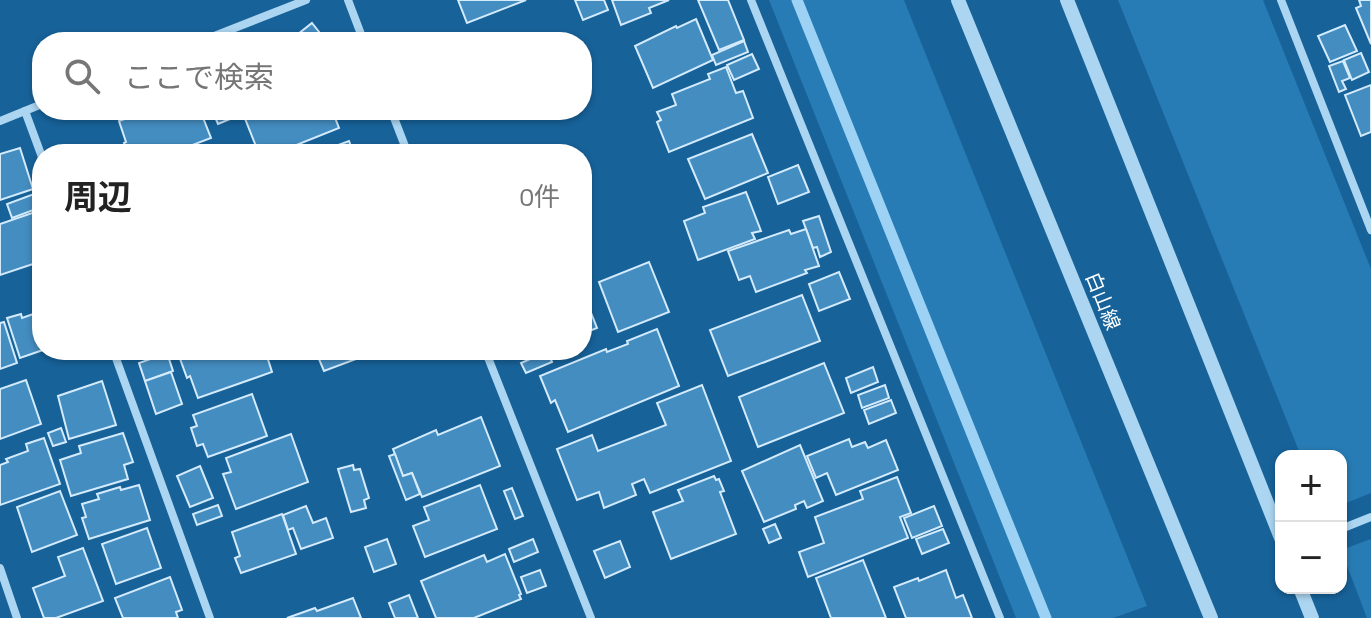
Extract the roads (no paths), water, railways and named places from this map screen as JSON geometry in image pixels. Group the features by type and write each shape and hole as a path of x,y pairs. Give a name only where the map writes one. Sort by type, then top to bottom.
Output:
{"street":[{"path":"224,32 306,0"},
{"path":"348,0 360,32"},
{"path":"751,0 1000,618"},
{"name":"白山線","path":"958,0 1211,618"},
{"path":"1067,0 1275,523"},
{"path":"1281,0 1371,230"},
{"path":"0,121 32,108"},
{"path":"25,111 37,144"},
{"path":"395,120 404,144"},
{"path":"117,360 210,618"},
{"path":"489,360 591,618"},
{"path":"1347,527 1371,517"},
{"path":"0,568 17,618"},
{"path":"1302,594 1312,618"}],"waterway":[{"path":"797,0 1046,618"}]}
